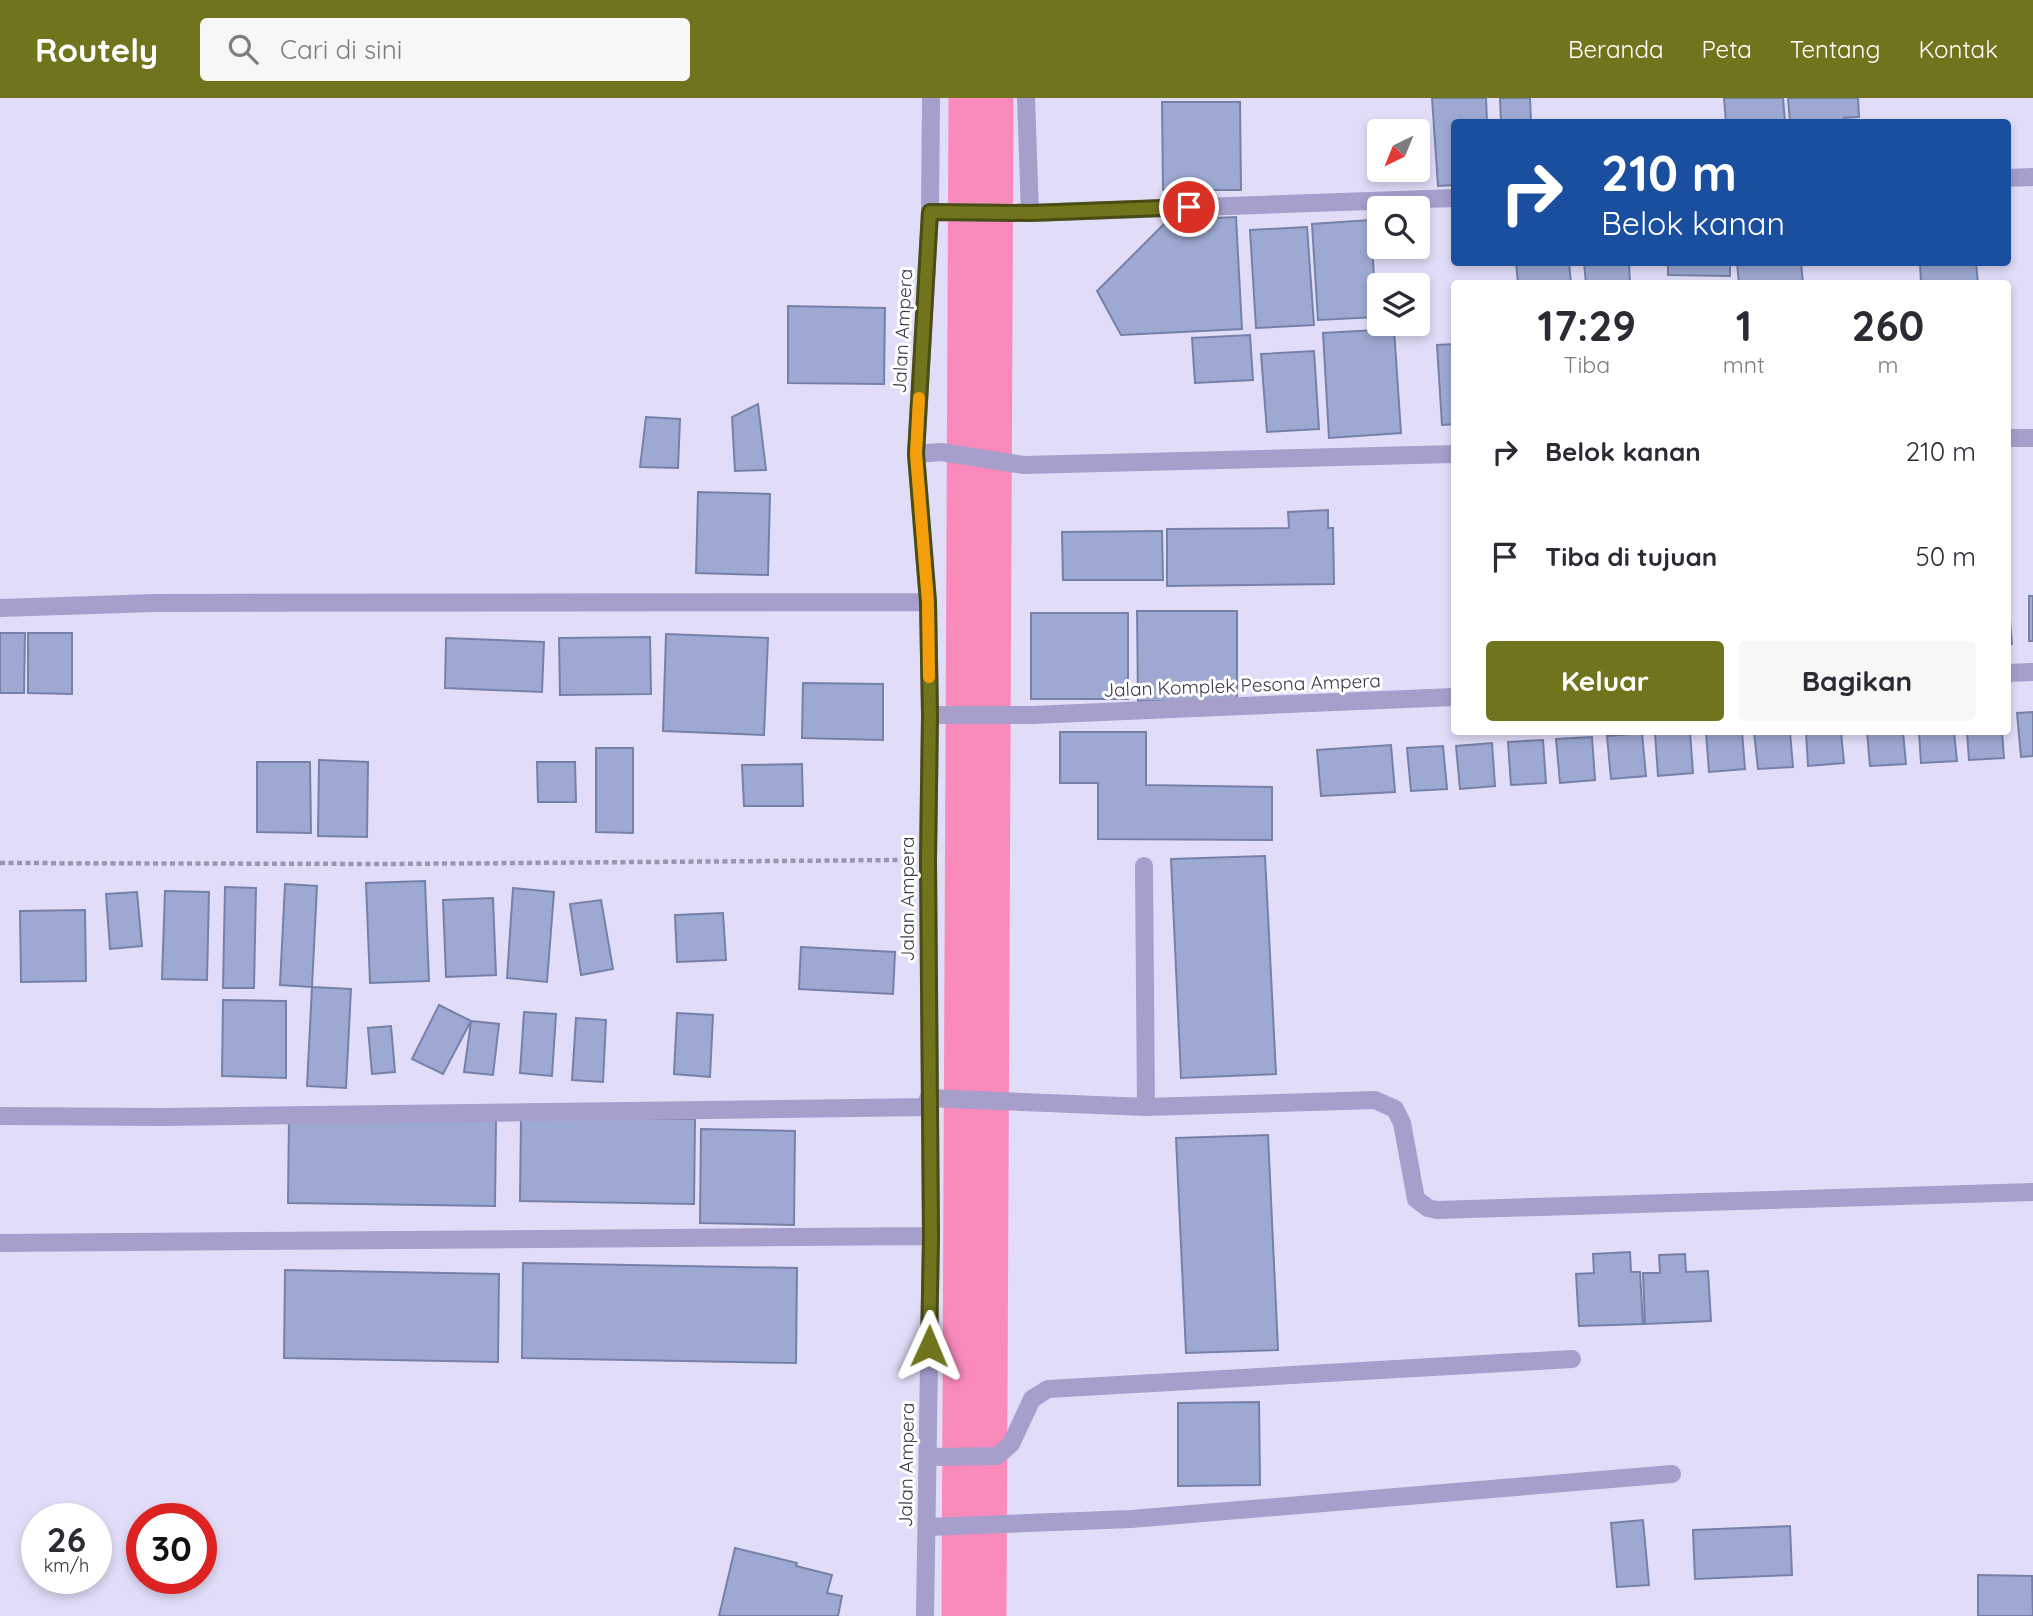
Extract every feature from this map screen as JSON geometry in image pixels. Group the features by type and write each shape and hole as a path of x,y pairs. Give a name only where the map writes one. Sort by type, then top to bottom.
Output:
{"street":[{"name":"Jalan Ampera","path":"925,1616 932,1102 928,860 930,715 928,602 916,454 930,212 931,98"},
{"path":"1026,98 1030,213"},
{"path":"2011,178 2033,177"},
{"path":"930,212 1030,213 1451,198"},
{"path":"2011,438 2033,438"},
{"path":"916,454 941,452 1010,464 1089,465 1451,454"},
{"path":"0,608 169,603 928,602"},
{"path":"2011,673 2033,672"},
{"name":"Jalan Komplek Pesona Ampera","path":"930,715 1032,715 1451,697"},
{"path":"1144,866 1146,1107"},
{"path":"0,1116 162,1117 932,1102 1146,1107 1375,1100 1395,1109 1402,1123 1416,1199 1428,1208 1437,1210 2033,1192"},
{"path":"0,1243 931,1236"},
{"path":"928,1457 997,1456 1012,1444 1032,1399 1048,1389 1572,1359"},
{"path":"927,1527 1131,1519 1672,1474"}],"path":[{"path":"0,863 385,864 928,860"}],"building":[{"path":"1432,98 1486,98 1487,119 1451,119 1451,185 1438,186"},
{"path":"1500,98 1530,98 1531,119 1501,119"},
{"path":"1724,98 1783,98 1785,119 1726,119"},
{"path":"1788,98 1858,98 1859,117 1790,119"},
{"path":"1162,102 1240,102 1241,190 1163,190"},
{"path":"1236,217 1242,329 1121,335 1097,291 1168,220"},
{"path":"1367,220 1367,259 1373,259 1374,273 1367,273 1367,318 1318,320 1312,224"},
{"path":"1307,227 1314,325 1256,328 1250,230"},
{"path":"1516,266 1569,266 1571,280 1518,280"},
{"path":"1584,266 1629,266 1630,280 1586,280"},
{"path":"1668,266 1730,266 1730,276 1668,275"},
{"path":"1737,266 1801,266 1803,280 1739,280"},
{"path":"1920,266 1976,266 1978,280 1921,280"},
{"path":"788,306 885,308 884,384 788,383"},
{"path":"1367,331 1367,336 1394,336 1401,433 1329,438 1323,333"},
{"path":"1250,335 1253,380 1195,383 1192,338"},
{"path":"1451,344 1451,424 1442,425 1437,345"},
{"path":"1314,351 1319,429 1267,432 1261,354"},
{"path":"758,404 766,470 735,471 732,417"},
{"path":"646,417 680,419 678,468 640,467"},
{"path":"698,492 770,494 768,575 696,573"},
{"path":"1328,510 1328,528 1333,528 1334,584 1167,586 1167,529 1289,528 1288,512"},
{"path":"1162,531 1163,580 1063,580 1062,532"},
{"path":"2029,596 2033,596 2033,641 2029,641"},
{"path":"1137,611 1237,611 1237,701 1138,701"},
{"path":"1031,613 1128,613 1128,699 1031,699"},
{"path":"0,633 25,633 24,693 0,693"},
{"path":"28,633 72,633 72,694 28,693"},
{"path":"666,634 768,638 764,735 663,731"},
{"path":"650,637 651,694 560,695 559,638"},
{"path":"446,638 544,642 542,692 445,688"},
{"path":"803,683 883,684 883,740 802,738"},
{"path":"2033,712 2033,756 2021,757 2017,713"},
{"path":"1060,732 1146,732 1146,785 1272,787 1272,840 1098,839 1098,783 1060,783"},
{"path":"1642,735 1646,776 1611,779 1607,736"},
{"path":"1655,735 1690,735 1693,773 1658,776"},
{"path":"1706,735 1742,735 1745,769 1709,772"},
{"path":"1754,735 1790,735 1793,767 1758,769"},
{"path":"1806,735 1841,735 1844,763 1808,766"},
{"path":"1867,735 1903,735 1906,764 1870,766"},
{"path":"1919,735 1954,735 1957,761 1921,763"},
{"path":"1967,735 2002,735 2004,758 1969,760"},
{"path":"1592,737 1595,780 1560,783 1556,739"},
{"path":"1543,740 1546,783 1511,785 1508,742"},
{"path":"1492,743 1495,786 1460,789 1456,746"},
{"path":"1391,745 1395,792 1321,796 1317,750"},
{"path":"1443,746 1447,789 1411,791 1407,748"},
{"path":"596,748 633,748 633,833 596,832"},
{"path":"319,760 368,762 367,837 318,836"},
{"path":"257,762 310,762 311,833 257,832"},
{"path":"537,762 575,762 576,802 538,802"},
{"path":"802,764 803,806 744,806 742,765"},
{"path":"1265,856 1276,1074 1181,1078 1171,859"},
{"path":"425,881 429,981 370,983 366,883"},
{"path":"285,884 317,886 312,987 280,985"},
{"path":"225,887 256,888 254,988 223,988"},
{"path":"513,888 554,892 547,982 507,978"},
{"path":"165,891 209,892 207,980 162,979"},
{"path":"137,892 142,946 110,949 106,894"},
{"path":"493,898 496,975 446,977 443,900"},
{"path":"601,900 613,969 581,975 570,904"},
{"path":"85,910 86,981 21,982 20,911"},
{"path":"723,913 726,960 677,962 675,915"},
{"path":"801,947 895,952 893,994 799,989"},
{"path":"312,987 351,989 346,1088 307,1086"},
{"path":"223,1000 286,1001 286,1078 222,1076"},
{"path":"439,1005 471,1021 443,1074 412,1059"},
{"path":"524,1012 556,1014 552,1076 520,1073"},
{"path":"677,1013 713,1015 710,1077 674,1074"},
{"path":"576,1018 606,1020 603,1082 572,1080"},
{"path":"471,1021 499,1024 493,1075 464,1072"},
{"path":"391,1026 395,1072 372,1074 368,1028"},
{"path":"289,1116 496,1120 495,1206 288,1203"},
{"path":"521,1117 695,1119 694,1204 520,1201"},
{"path":"701,1129 795,1131 794,1225 700,1223"},
{"path":"1268,1135 1278,1350 1186,1353 1176,1138"},
{"path":"1630,1252 1631,1272 1640,1272 1643,1324 1579,1326 1576,1274 1594,1273 1593,1254"},
{"path":"1685,1254 1686,1272 1708,1271 1711,1321 1645,1324 1643,1273 1660,1273 1659,1255"},
{"path":"523,1263 797,1268 796,1363 522,1358"},
{"path":"285,1270 499,1274 498,1362 284,1358"},
{"path":"1259,1402 1260,1485 1178,1486 1178,1403"},
{"path":"1643,1520 1649,1585 1617,1587 1611,1523"},
{"path":"1790,1526 1792,1575 1695,1579 1693,1530"},
{"path":"735,1548 797,1563 796,1566 832,1575 827,1593 842,1596 838,1616 719,1616"},
{"path":"1978,1575 2032,1576 2033,1616 1978,1616"}],"waterway":[{"path":"974,1616 981,98"}],"slow traffic":[{"path":"919,398 916,454 928,602 929,677"}],"route":[{"path":"929,1346 930,715 928,602 916,454 930,212 1030,213 1189,207"}]}
